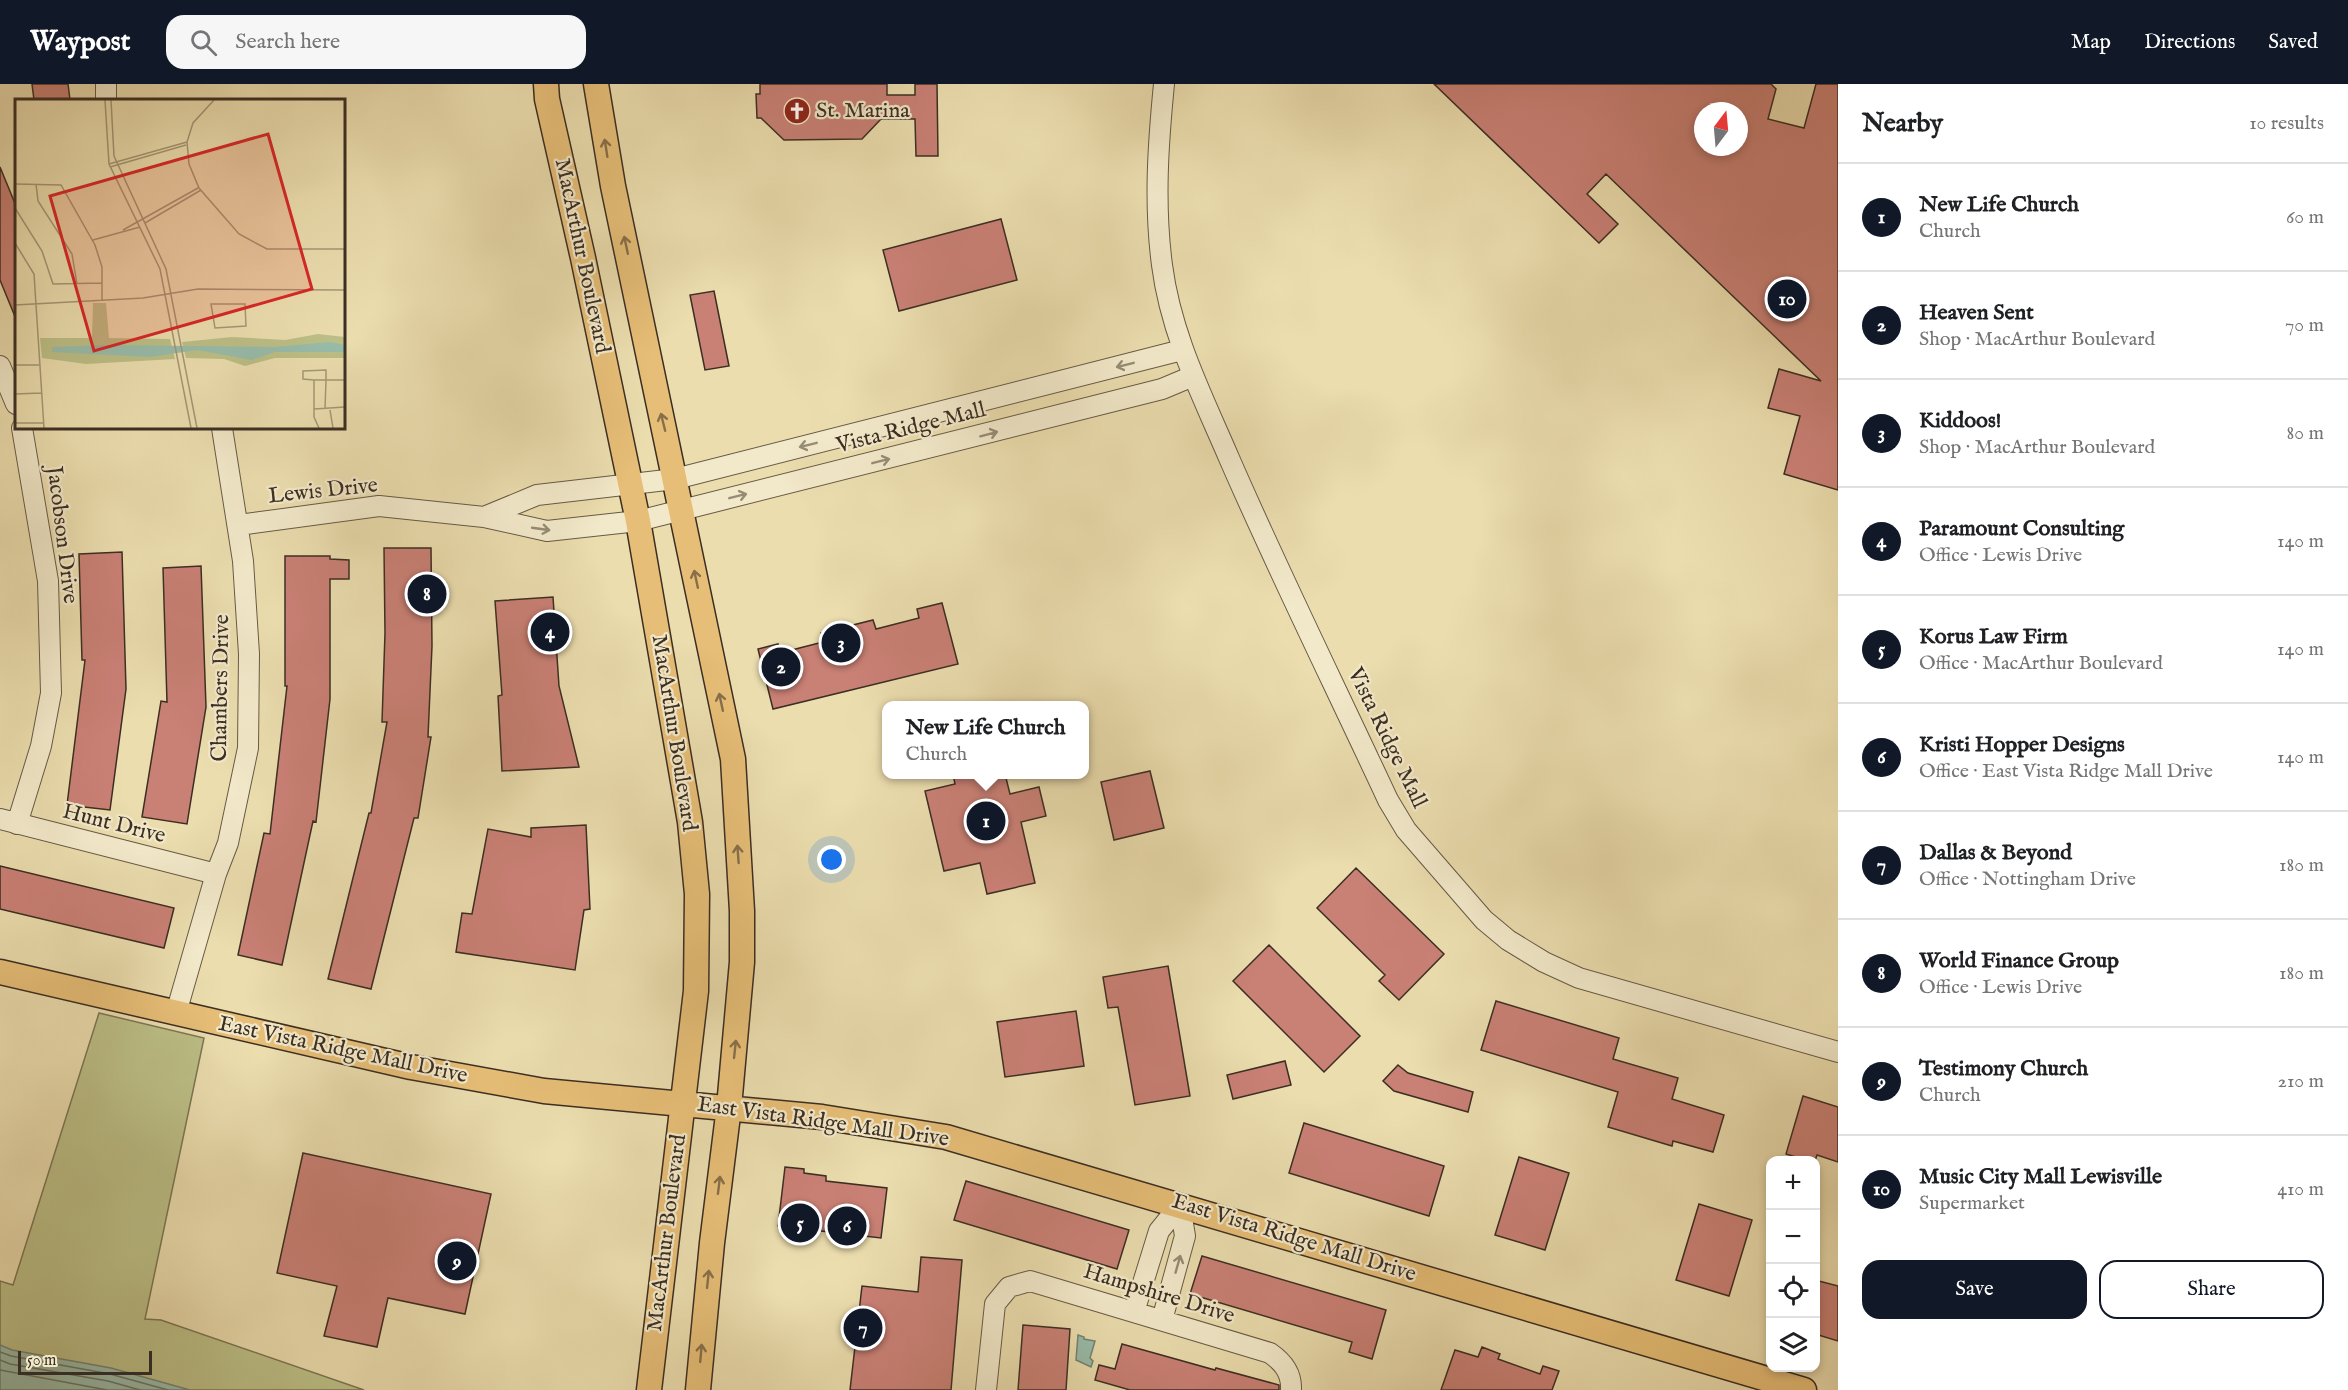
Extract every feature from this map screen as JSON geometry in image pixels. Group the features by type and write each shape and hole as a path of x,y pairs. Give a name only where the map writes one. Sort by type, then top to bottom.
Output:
{"main road":[{"name":"MacArthur Boulevard","path":"546,84 547,99 638,521 690,822 698,894 696,991 649,1390"},
{"name":"MacArthur Boulevard","path":"596,84 613,186 733,759 742,911 742,962 729,1107 712,1243 698,1390"},
{"name":"East Vista Ridge Mall Drive","path":"0,972 411,1067 503,1084 544,1091 822,1117 945,1137 1180,1204 1804,1390"}],"street":[{"name":"Vista Ridge Mall","path":"1164,84 1158,146 1156,207 1162,267 1182,350 1256,518 1388,800 1406,830 1484,920 1508,939 1544,962 1579,978 1838,1052"},
{"name":"Vista Ridge Mall","path":"631,485 675,479 1182,350"},
{"path":"0,366 15,402"},
{"name":"Vista Ridge Mall","path":"638,521 1150,392 1193,376"},
{"name":"Jacobson Drive","path":"8,822 41,747 51,693 48,581 22,429"},
{"name":"Chambers Drive","path":"176,1013 216,874 228,843 249,748 249,654 243,561 222,429"},
{"name":"Lewis Drive","path":"484,517 537,495 631,485"},
{"name":"Lewis Drive","path":"238,525 379,506 484,517 547,531 638,521"},
{"name":"Hunt Drive","path":"8,822 216,874"},
{"path":"1134,1312 1159,1231 1180,1204"},
{"path":"1162,1320 1185,1236 1180,1204"},
{"name":"Hampshire Drive","path":"986,1390 995,1304 1009,1287 1029,1281 1270,1353 1281,1360 1290,1381"}],"green space":[{"path":"99,1013 204,1038 145,1319 161,1320 364,1390 0,1390 0,1281 13,1285"}],"water":[{"path":"1078,1335 1095,1341 1090,1358 1093,1361 1091,1367 1076,1360"},
{"path":"0,1345 12,1350 111,1368 190,1390 0,1390"}],"building":[{"path":"32,84 68,84 70,99 34,99"},
{"path":"760,84 887,84 887,95 915,95 915,84 937,84 938,156 916,156 915,119 881,119 862,139 784,140 761,118 757,118 756,94 760,94"},
{"path":"1434,84 1771,84 1776,89 1768,119 1804,128 1816,84 1838,84 1838,490 1784,474 1800,416 1768,408 1779,369 1821,381 1606,174 1587,194 1618,224 1599,243"},
{"path":"0,167 15,204 15,317 0,280"},
{"path":"1001,219 1017,280 899,311 883,250"},
{"path":"714,291 729,366 705,370 690,295"},
{"path":"384,548 431,548 432,646 428,737 431,737 418,818 414,818 371,989 328,979 369,813 371,813 387,722 382,722 385,633"},
{"path":"122,552 126,689 110,810 67,805 85,660 82,660 79,554"},
{"path":"285,556 330,556 330,559 349,560 349,579 330,579 330,699 316,822 313,821 282,965 238,955 264,833 270,834 287,686 285,686"},
{"path":"201,566 206,707 187,824 142,817 161,701 167,702 163,568"},
{"path":"553,597 559,686 579,767 502,771 498,696 502,695 495,601"},
{"path":"942,603 958,664 773,709 758,649 778,644 780,653 823,642 821,633 873,620 876,629 919,618 917,609"},
{"path":"1150,771 1164,828 1114,840 1101,782"},
{"path":"954,779 1006,779 1010,794 1039,787 1046,816 1021,822 1035,883 987,894 980,863 944,871 925,791 955,784"},
{"path":"586,825 590,909 584,910 575,970 456,952 462,913 472,914 488,829 531,837 531,828"},
{"path":"0,866 174,908 164,948 0,909"},
{"path":"1356,868 1444,954 1399,1000 1379,981 1385,975 1317,908"},
{"path":"1269,945 1360,1036 1324,1072 1233,981"},
{"path":"1168,966 1190,1096 1135,1105 1118,1007 1108,1008 1103,977"},
{"path":"1496,1001 1619,1038 1613,1059 1678,1078 1672,1099 1724,1115 1713,1152 1673,1141 1672,1146 1608,1127 1618,1092 1481,1050"},
{"path":"1076,1011 1084,1066 1005,1077 997,1022"},
{"path":"1285,1061 1291,1085 1233,1099 1227,1075"},
{"path":"1398,1065 1408,1073 1473,1092 1468,1112 1394,1091 1383,1081"},
{"path":"1803,1096 1838,1107 1838,1162 1817,1155 1786,1154"},
{"path":"1304,1123 1444,1166 1429,1216 1289,1173"},
{"path":"303,1153 491,1194 465,1314 388,1298 377,1347 324,1336 337,1286 277,1273"},
{"path":"1519,1157 1569,1173 1545,1250 1495,1235"},
{"path":"785,1167 804,1169 804,1173 826,1176 826,1181 887,1188 881,1238 778,1226"},
{"path":"966,1181 1129,1230 1117,1269 954,1220"},
{"path":"1699,1204 1752,1220 1729,1296 1676,1280"},
{"path":"1202,1256 1386,1310 1372,1359 1349,1352 1352,1342 1190,1294"},
{"path":"921,1257 962,1260 951,1390 850,1390 862,1286 918,1292"},
{"path":"1820,1281 1838,1286 1838,1341 1820,1336"},
{"path":"1023,1325 1070,1329 1066,1390 1018,1390"},
{"path":"1122,1344 1279,1385 1279,1390 1130,1390 1095,1380 1099,1365 1115,1369"},
{"path":"1482,1347 1500,1354 1498,1359 1540,1374 1543,1366 1559,1371 1552,1390 1441,1390 1455,1350 1478,1357"}],"place":[{"name":"St. Marina","path":"797,111"},
{"name":"Music City Mall Lewisville","path":"1787,299"},
{"name":"World Finance Group","path":"427,594"},
{"name":"Paramount Consulting","path":"550,632"},
{"name":"Kiddoos!","path":"841,643"},
{"name":"Heaven Sent","path":"781,667"},
{"name":"New Life Church","path":"986,821"},
{"name":"Korus Law Firm","path":"800,1223"},
{"name":"Kristi Hopper Designs","path":"847,1226"},
{"name":"Testimony Church","path":"457,1261"},
{"name":"Dallas & Beyond","path":"863,1328"}]}
